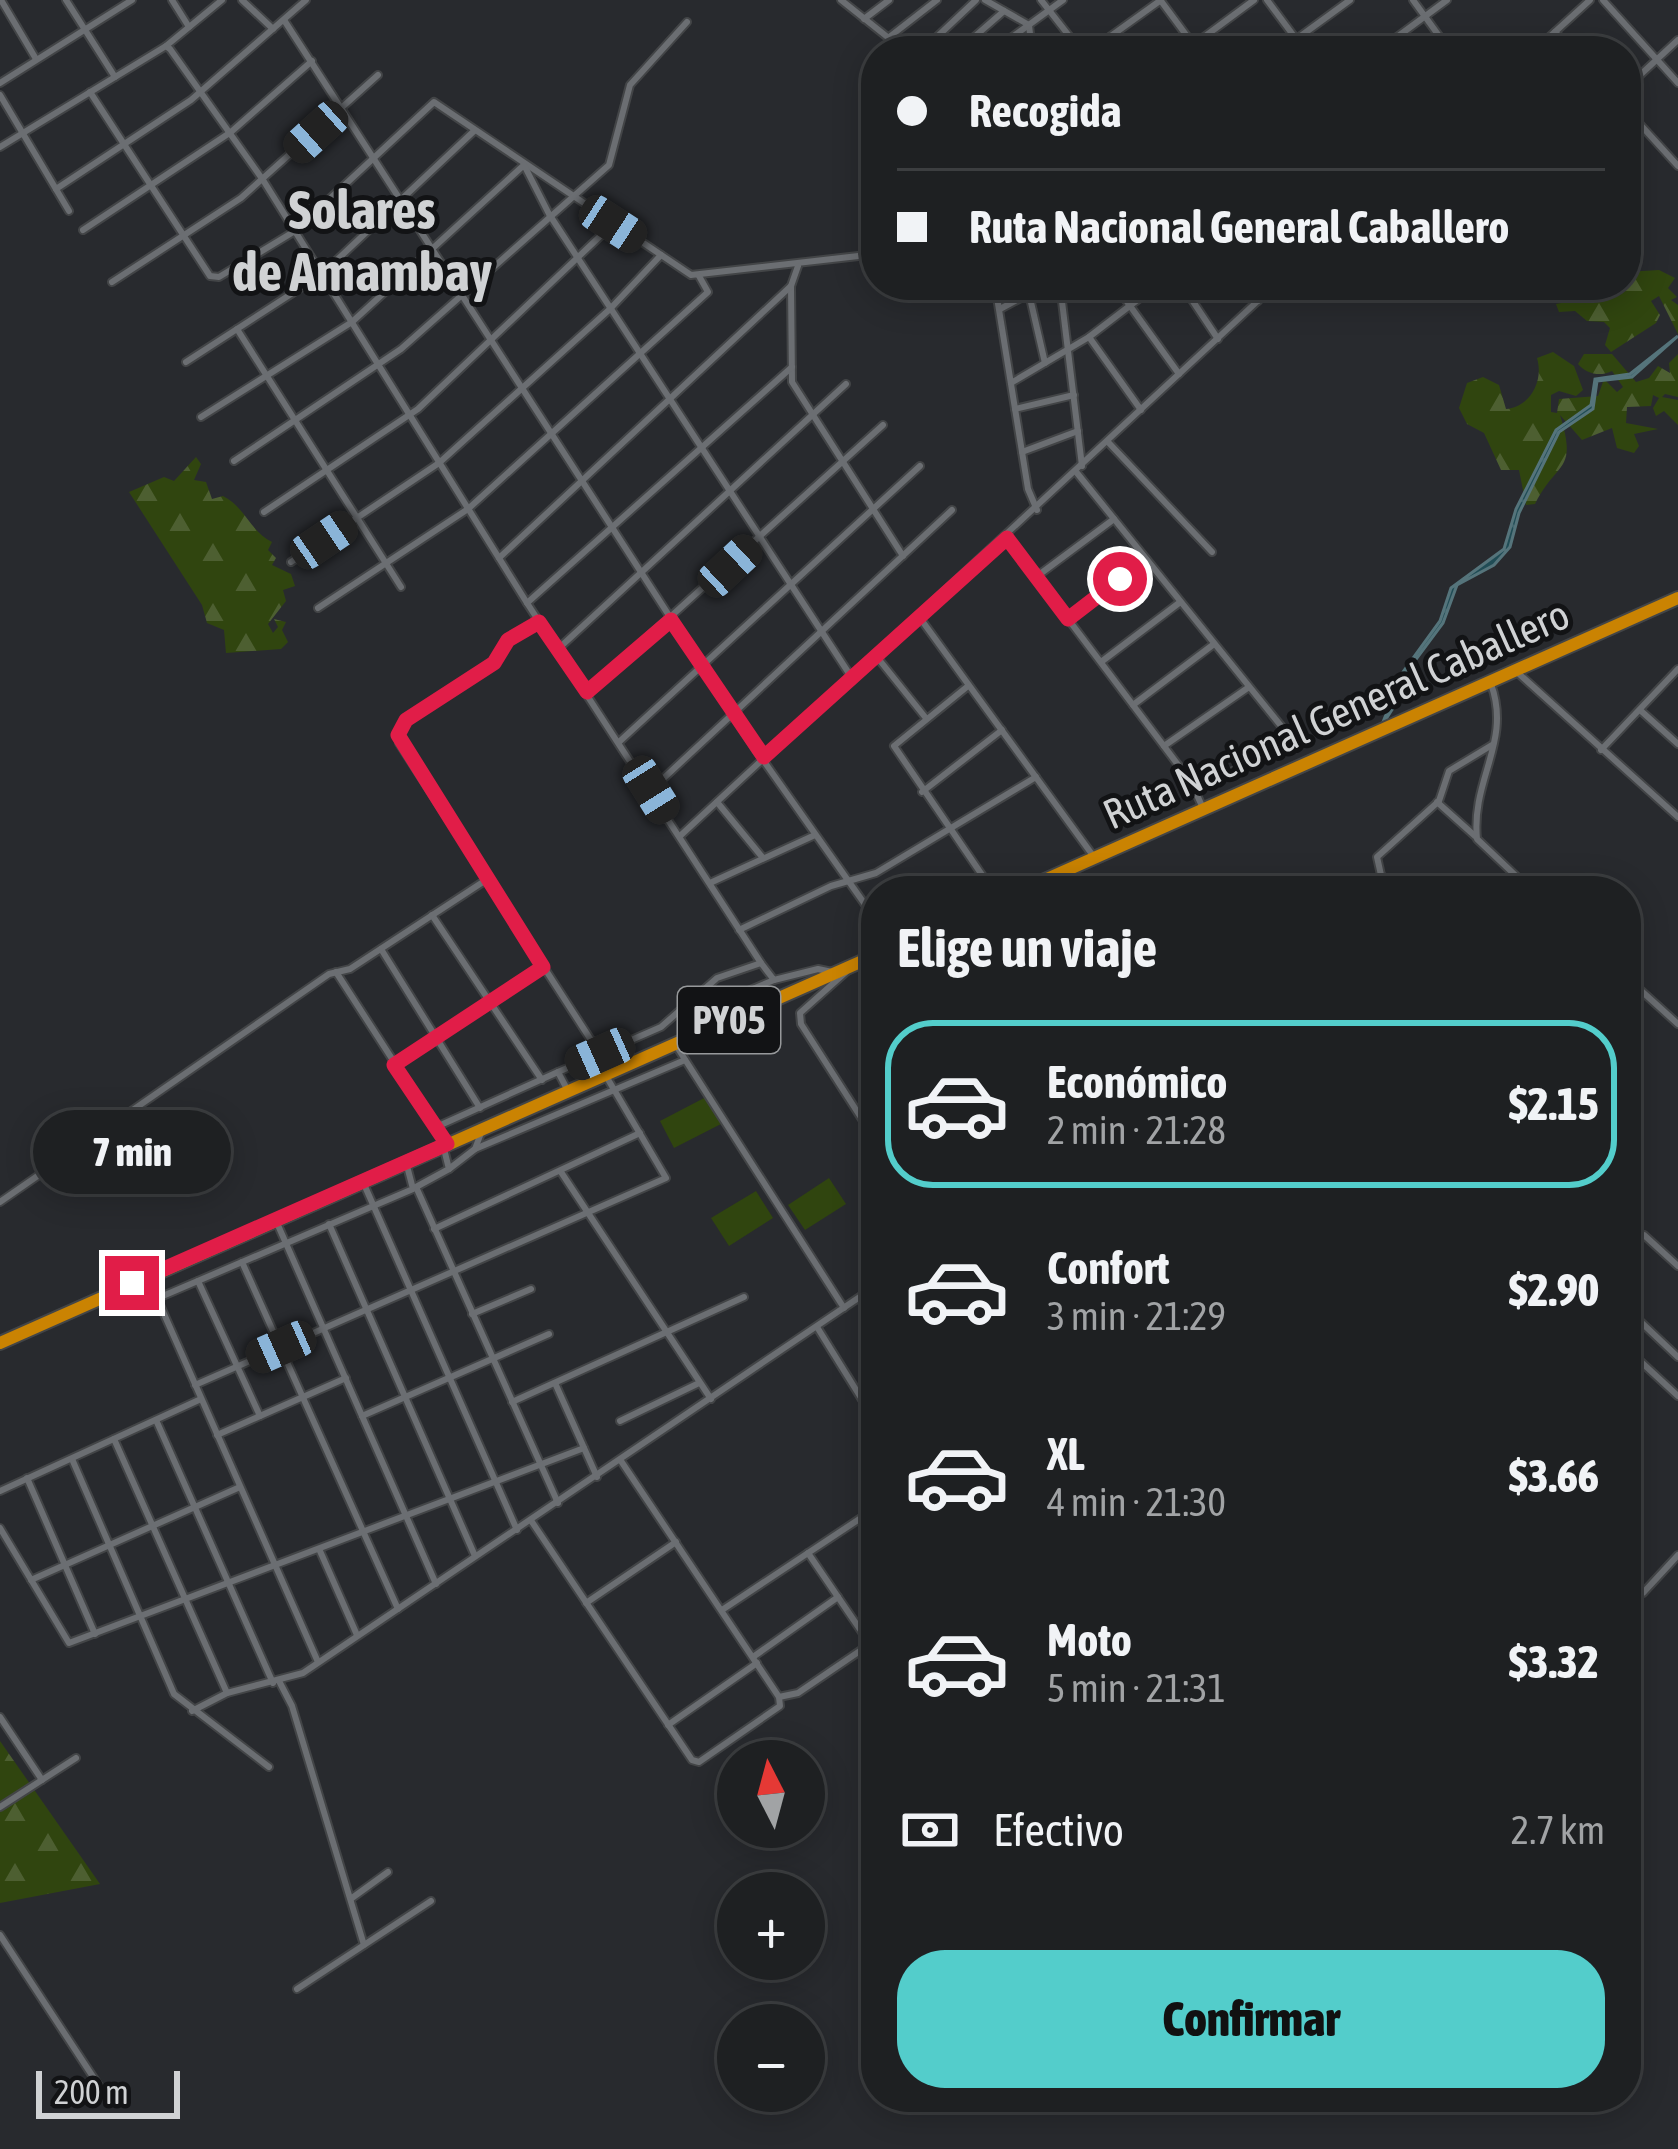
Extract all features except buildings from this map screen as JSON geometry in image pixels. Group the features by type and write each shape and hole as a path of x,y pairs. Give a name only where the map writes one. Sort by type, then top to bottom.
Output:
{"highway":[{"name":"Ruta Nacional General Caballero","path":"1053,876 1678,598"},
{"name":"PY05","path":"0,1342 606,1076 675,1044 691,1031 861,962"}],"street":[{"path":"1,0 36,60"},
{"path":"66,0 116,76"},
{"path":"172,0 190,28"},
{"path":"0,147 166,46 222,0"},
{"path":"242,0 273,29"},
{"path":"56,190 203,89 306,0"},
{"path":"842,0 885,36"},
{"path":"864,19 889,0"},
{"path":"890,36 937,0"},
{"path":"938,36 976,0"},
{"path":"986,0 1029,25"},
{"path":"1042,0 1069,36"},
{"path":"1014,36 1063,0"},
{"path":"1111,36 1161,0 1187,36"},
{"path":"1210,36 1254,0"},
{"path":"1267,0 1294,36"},
{"path":"1300,36 1350,0"},
{"path":"1413,0 1439,36"},
{"path":"1398,36 1447,0"},
{"path":"1551,36 1590,0"},
{"path":"1603,0 1635,36"},
{"path":"0,83 128,1"},
{"path":"975,36 1004,11"},
{"path":"284,20 734,716 861,897"},
{"path":"233,461 380,366 609,165 630,85 688,22"},
{"path":"1029,25 1030,36"},
{"path":"1556,32 1560,36"},
{"path":"1641,74 1678,40"},
{"path":"1641,42 1678,83"},
{"path":"166,46 203,89 263,180 539,622 771,981"},
{"path":"83,230 231,131 312,61"},
{"path":"112,282 263,180 378,75"},
{"path":"90,92 205,273 219,277 295,231 434,102 699,277 708,292 638,350 468,509 318,608"},
{"path":"0,95 69,211"},
{"path":"1641,125 1677,162"},
{"path":"186,362 322,274 474,131"},
{"path":"524,165 549,214 852,678"},
{"path":"201,417 352,322 524,165"},
{"path":"263,512 410,415 613,224"},
{"path":"291,562 440,463 610,309 661,255"},
{"path":"699,277 861,256"},
{"path":"798,266 791,286 791,367 797,394 903,556"},
{"path":"499,558 791,286"},
{"path":"998,300 1036,510"},
{"path":"999,309 1012,300"},
{"path":"1031,300 1045,364"},
{"path":"1062,300 1079,470 1291,742 1194,787"},
{"path":"1126,300 1179,374"},
{"path":"1011,383 1089,337 1137,300"},
{"path":"1192,300 1218,339"},
{"path":"680,836 1258,301"},
{"path":"237,328 401,587"},
{"path":"1089,337 1141,410"},
{"path":"527,603 791,367"},
{"path":"558,650 846,384"},
{"path":"1015,409 1074,394"},
{"path":"587,692 883,425"},
{"path":"1022,452 1078,431"},
{"path":"1108,442 1212,552"},
{"path":"620,742 920,466"},
{"path":"651,790 952,510"},
{"path":"1036,577 1114,519"},
{"path":"1007,538 1194,787 1204,810"},
{"path":"1068,619 1147,559"},
{"path":"1101,662 1181,602"},
{"path":"920,618 1095,857"},
{"path":"195,1385 667,1178 606,1076 600,1054 398,735 406,720 494,663 508,640 539,622"},
{"path":"1133,705 1214,644"},
{"path":"877,657 925,717"},
{"path":"1601,750 1678,669"},
{"path":"1515,671 1678,818"},
{"path":"1478,838 1475,808 1501,713 1490,682"},
{"path":"969,685 894,746 983,876"},
{"path":"1164,746 1250,687"},
{"path":"1640,710 1678,744"},
{"path":"922,792 1002,730"},
{"path":"1382,876 1377,857 1437,802 1449,771 1495,742"},
{"path":"1233,771 1246,792"},
{"path":"866,876 951,832 1036,777"},
{"path":"717,802 763,858"},
{"path":"1437,802 1517,876"},
{"path":"710,883 815,836"},
{"path":"739,930 831,886 861,878"},
{"path":"0,1202 337,971 487,880"},
{"path":"432,915 542,1080"},
{"path":"380,949 480,1108"},
{"path":"433,1128 675,1019 717,978 761,963"},
{"path":"853,965 800,1013 801,1024 861,1118"},
{"path":"394,1065 543,967"},
{"path":"691,1031 771,981 818,969 836,973"},
{"path":"337,971 445,1145 449,1169"},
{"path":"747,971 771,981"},
{"path":"1641,991 1678,1024"},
{"path":"691,1031 702,993"},
{"path":"675,1044 844,1308"},
{"path":"157,1298 416,1187 475,1149 685,1060"},
{"path":"558,1072 567,1092"},
{"path":"475,1149 483,1129"},
{"path":"434,1228 640,1133"},
{"path":"405,1163 558,1503"},
{"path":"561,1172 697,1384 712,1400"},
{"path":"363,1182 517,1530"},
{"path":"276,1220 436,1584"},
{"path":"329,1225 475,1558"},
{"path":"1641,1237 1678,1267"},
{"path":"242,1262 398,1609"},
{"path":"148,1277 318,1662"},
{"path":"198,1281 260,1416"},
{"path":"472,1314 531,1289"},
{"path":"192,1711 227,1693 276,1682 318,1662 861,1296"},
{"path":"512,1402 744,1298"},
{"path":"1641,1322 1678,1357"},
{"path":"818,1327 861,1397"},
{"path":"362,1415 548,1334"},
{"path":"1641,1362 1678,1396"},
{"path":"218,1435 346,1378"},
{"path":"555,1383 597,1477"},
{"path":"620,1421 697,1384"},
{"path":"0,1491 202,1399"},
{"path":"156,1420 228,1587 292,1706 364,1945"},
{"path":"115,1439 227,1693"},
{"path":"0,1528 69,1643 228,1587 584,1448"},
{"path":"72,1459 175,1694 269,1767"},
{"path":"531,1521 668,1725 699,1762 780,1706 779,1697 621,1461"},
{"path":"27,1478 95,1634"},
{"path":"31,1580 240,1487"},
{"path":"722,1610 861,1518"},
{"path":"586,1603 676,1542"},
{"path":"320,1551 357,1636"},
{"path":"808,1553 861,1627"},
{"path":"1641,1593 1678,1555"},
{"path":"668,1725 838,1597"},
{"path":"779,1697 808,1687 861,1650"},
{"path":"0,1717 42,1780"},
{"path":"0,1807 76,1758"},
{"path":"352,1898 388,1872"},
{"path":"297,1990 431,1900"},
{"path":"0,1935 104,2092"}],"green space":[{"path":"1659,270 1675,278 1668,288 1677,297 1671,300 1678,305 1678,334 1659,296 1651,301 1660,315 1656,323 1611,352 1605,345 1610,328 1604,322 1587,321 1575,311 1559,312 1556,304 1577,300 1641,300 1641,271"},
{"path":"1553,352 1574,366 1583,390 1576,396 1559,391 1551,395 1551,412 1557,413 1559,399 1598,396 1604,379 1617,392 1623,387 1612,371 1599,374 1581,367 1584,354 1612,354 1636,382 1649,378 1658,366 1670,373 1669,363 1678,354 1678,397 1662,397 1678,400 1678,425 1664,411 1656,416 1653,408 1659,398 1653,395 1651,406 1627,407 1626,423 1658,429 1634,434 1639,446 1634,453 1617,448 1612,428 1582,440 1560,415 1566,457 1535,504 1526,505 1519,470 1501,470 1484,433 1467,424 1459,408 1467,383 1483,377 1499,385 1506,409 1522,403 1537,384 1537,358"},
{"path":"196,457 201,464 194,480 206,482 212,499 223,496 237,506 272,542 268,550 276,558 272,565 291,574 295,586 283,590 286,601 268,624 273,633 278,627 274,619 286,622 282,630 288,642 281,649 226,653 224,630 207,623 202,605 129,492 164,477 174,481"},
{"path":"706,1097 721,1124 674,1148 660,1121"},
{"path":"829,1178 846,1204 805,1230 788,1205"},
{"path":"756,1191 773,1218 729,1246 711,1218"},
{"path":"0,1741 100,1884 0,1903"}],"water":[{"path":"1678,336 1632,377 1597,381 1593,409 1559,432 1519,513 1510,547 1494,565 1457,585 1443,623 1405,674 1402,694 1381,727 1403,672 1440,621 1451,588 1504,549 1516,509 1556,430 1591,405 1595,379 1630,374"}],"district":[{"name":"Solares de Amambay","path":"362,240"}],"route":[{"path":"132,1283 447,1144 394,1065 543,967 398,735 406,720 494,663 508,640 539,622 587,692 671,620 764,757 1007,538 1068,619 1120,579"}]}
